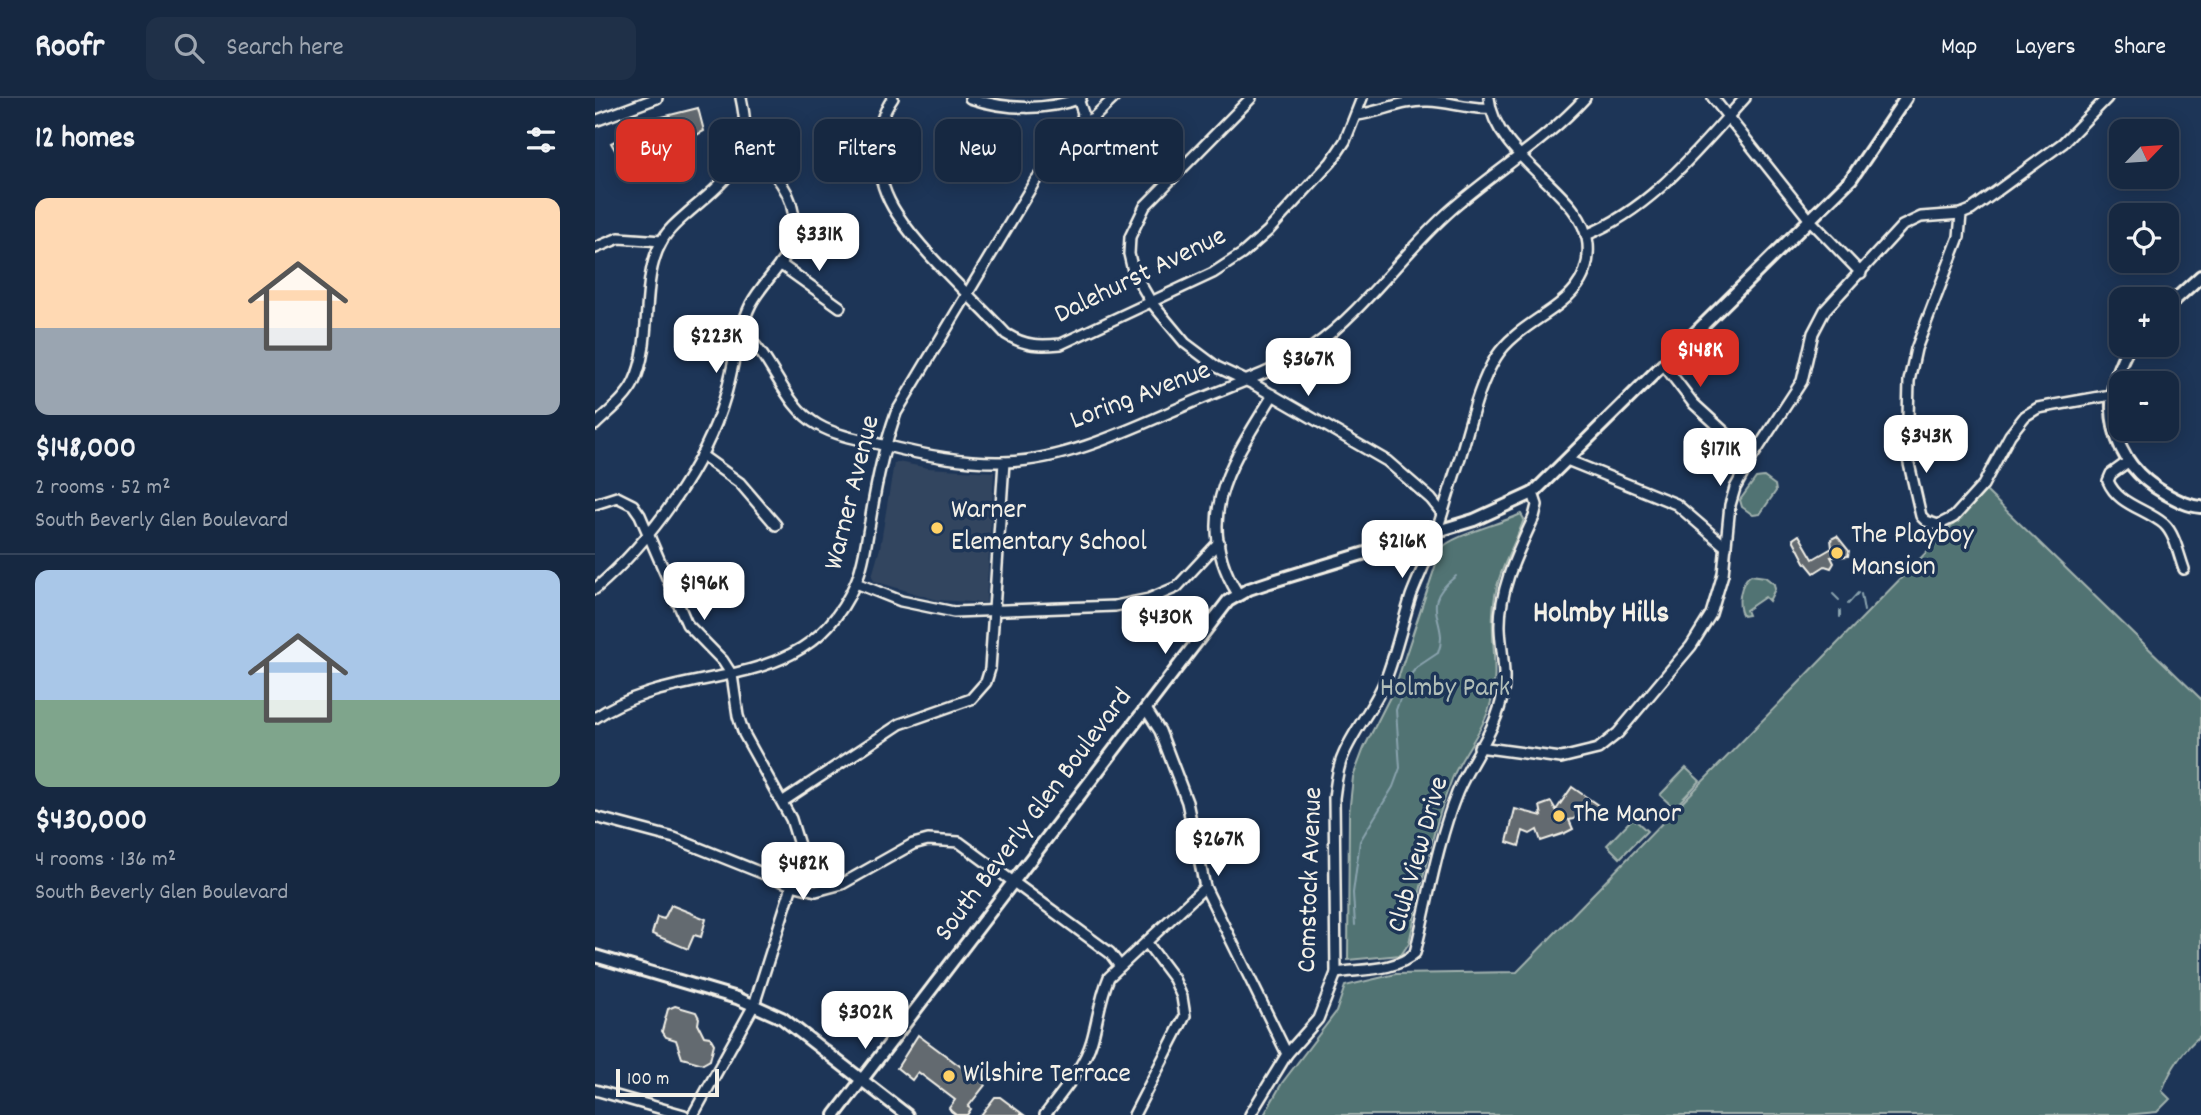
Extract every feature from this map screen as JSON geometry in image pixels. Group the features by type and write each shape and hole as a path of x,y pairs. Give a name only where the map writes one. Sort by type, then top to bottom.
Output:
{"main road":[{"name":"South Beverly Glen Boulevard","path":"835,1115 1218,612 1238,594 1366,551 1496,512 1533,493 1851,179 1906,98"},
{"path":"2179,296 2201,276"},
{"path":"2119,441 2129,461 2158,489 2177,500 2201,507"},
{"path":"595,956 699,985 754,1005 794,1027 907,1115"}],"street":[{"path":"595,121 657,98"},
{"path":"741,98 744,119"},
{"name":"Dalehurst Avenue","path":"893,98 881,119 877,141 885,188 897,214 1006,334 1021,344 1039,346 1061,344 1213,273 1242,254 1268,231 1331,162 1357,115 1361,98"},
{"path":"970,98 985,103 1023,108 1080,99 1083,119"},
{"name":"Warner Avenue","path":"1090,119 1114,98"},
{"path":"1251,98 1145,206 1135,221 1130,237 1129,254 1133,271 1151,302 1185,344 1217,367 1246,380 1387,461 1431,499 1442,513"},
{"name":"Loring Avenue","path":"741,332 756,348 801,413 831,431 937,457 1004,462 1045,456 1080,446 1293,359 1339,326 1449,212 1563,122 1585,98"},
{"path":"1713,98 1809,220 1861,273"},
{"path":"1357,115 1410,101 1451,102 1479,109 1489,103 1505,138 1569,206 1586,235 1651,195 1680,169 1745,98"},
{"path":"1479,747 1561,758 1588,753 1609,742 1700,634 1716,600 1726,547 1730,505 1739,481 1802,381 1817,321 1825,310 1893,235 1910,221 1933,214 1961,214 2063,143 2107,98"},
{"name":"Warner Avenue","path":"595,718 642,694 732,675 780,661 799,650 837,614 856,583 884,446 896,413 1035,181"},
{"path":"595,425 629,391 638,371 655,262 661,241 680,220 724,182"},
{"path":"595,589 648,536 701,455 725,398 750,306 791,246 794,230 790,198 780,182"},
{"path":"1961,214 1959,237 1916,349 1909,381 1906,439 1921,516 1938,525 1954,517 1983,485 2010,435 2025,416 2038,408 2109,395"},
{"name":"Comstock Avenue","path":"1250,1115 1287,1054 1318,1019 1336,973 1334,798 1338,773 1343,756 1388,676 1412,595 1442,513 1486,376 1497,357 1518,332 1552,311 1578,288 1585,272 1586,235"},
{"path":"595,248 619,238 661,241"},
{"path":"780,264 840,307"},
{"path":"1664,365 1688,397 1752,457"},
{"path":"1238,594 1230,582 1219,542 1217,521 1222,485 1273,395"},
{"path":"701,455 740,483 776,525"},
{"path":"1567,460 1676,504 1726,547"},
{"path":"2129,461 2111,474 2108,481 2112,489 2125,501 2166,525 2184,569"},
{"path":"782,803 900,724 931,711 963,704 980,692 990,669 1004,462"},
{"name":"Club View Drive","path":"1336,973 1394,965 1408,960 1415,953 1457,794 1495,720 1502,700 1505,682 1500,627 1503,592 1534,517 1537,505 1533,493"},
{"path":"595,504 617,497 625,499 640,515 687,624 723,661 732,675 737,716 744,734 782,803 799,845 800,859 754,1005 694,1115"},
{"path":"856,583 901,601 933,609 995,612 1088,608 1149,599 1177,587 1219,542"},
{"path":"1146,709 1160,731 1187,802 1205,887 1287,1054"},
{"path":"595,817 674,838 792,885 815,891 829,889 913,844 943,840 959,842 969,846 1110,953 1119,965"},
{"path":"1045,1115 1085,1057 1091,1042 1101,994 1109,977 1205,887"},
{"path":"1134,1115 1185,1016 1182,997 1174,979 1147,943"},
{"path":"595,1090 684,1115"}],"shaded area":[{"name":"Warner Elementary School","path":"894,463 928,468 994,472 986,603 937,600 874,581 872,576 880,548"}],"green space":[{"path":"1764,477 1775,485 1776,491 1760,514 1753,515 1742,507 1740,500 1756,478"},
{"path":"1986,491 2201,699 2201,1035 2188,1047 2173,1068 2162,1091 2170,1099 2157,1112 2126,1115 1264,1115 1282,1083 1336,1012 1345,986 1396,974 1517,972"},
{"name":"Holmby Park","path":"1521,514 1524,519 1500,575 1494,600 1495,673 1489,709 1456,770 1438,819 1409,943 1401,955 1348,960 1349,814 1353,777 1364,748 1395,687 1441,549 1455,539"},
{"path":"1751,575 1765,577 1774,584 1775,589 1769,601 1765,597 1746,610 1748,615 1743,616 1740,594"},
{"path":"1686,768 1700,781 1674,808 1660,795"},
{"path":"1633,818 1647,831 1620,858 1607,845"}],"building":[{"path":"698,108 704,131 695,136 695,119 654,119"},
{"name":"The Playboy Mansion","path":"1799,535 1813,559 1832,548 1831,539 1837,536 1849,551 1848,556 1831,557 1834,563 1831,568 1825,566 1814,573 1793,539"},
{"name":"The Manor","path":"1572,787 1602,808 1593,821 1579,812 1574,819 1569,820 1573,829 1565,833 1541,841 1537,830 1530,834 1523,831 1519,846 1507,842 1515,809 1542,816 1540,806 1551,802 1556,810"},
{"path":"671,905 706,919 701,937 694,935 688,949 652,934 657,917 664,919"},
{"path":"675,1006 696,1012 704,1036 710,1037 714,1044 710,1060 703,1064 682,1058 676,1040 666,1037 662,1031 668,1009"},
{"name":"Wilshire Terrace","path":"918,1035 985,1085 968,1107 971,1109 967,1115 956,1115 951,1111 949,1108 955,1100 918,1072 912,1080 897,1068"},
{"path":"995,1097 1000,1097 1024,1115 981,1115"}],"waterway":[{"path":"1355,925 1353,893 1360,841 1393,787 1400,768 1396,710 1407,679 1417,667 1438,653 1441,642 1436,606 1438,597 1456,576"},
{"path":"1848,604 1858,593"},
{"path":"1833,594 1839,600"},
{"path":"1861,594 1864,611"},
{"path":"1840,611 1840,617"}],"place":[{"name":"Warner Elementary School","path":"937,528"},
{"name":"The Playboy Mansion","path":"1837,553"},
{"name":"The Manor","path":"1559,816"},
{"name":"Wilshire Terrace","path":"949,1076"}],"district":[{"name":"Holmby Hills","path":"1601,615"}]}
